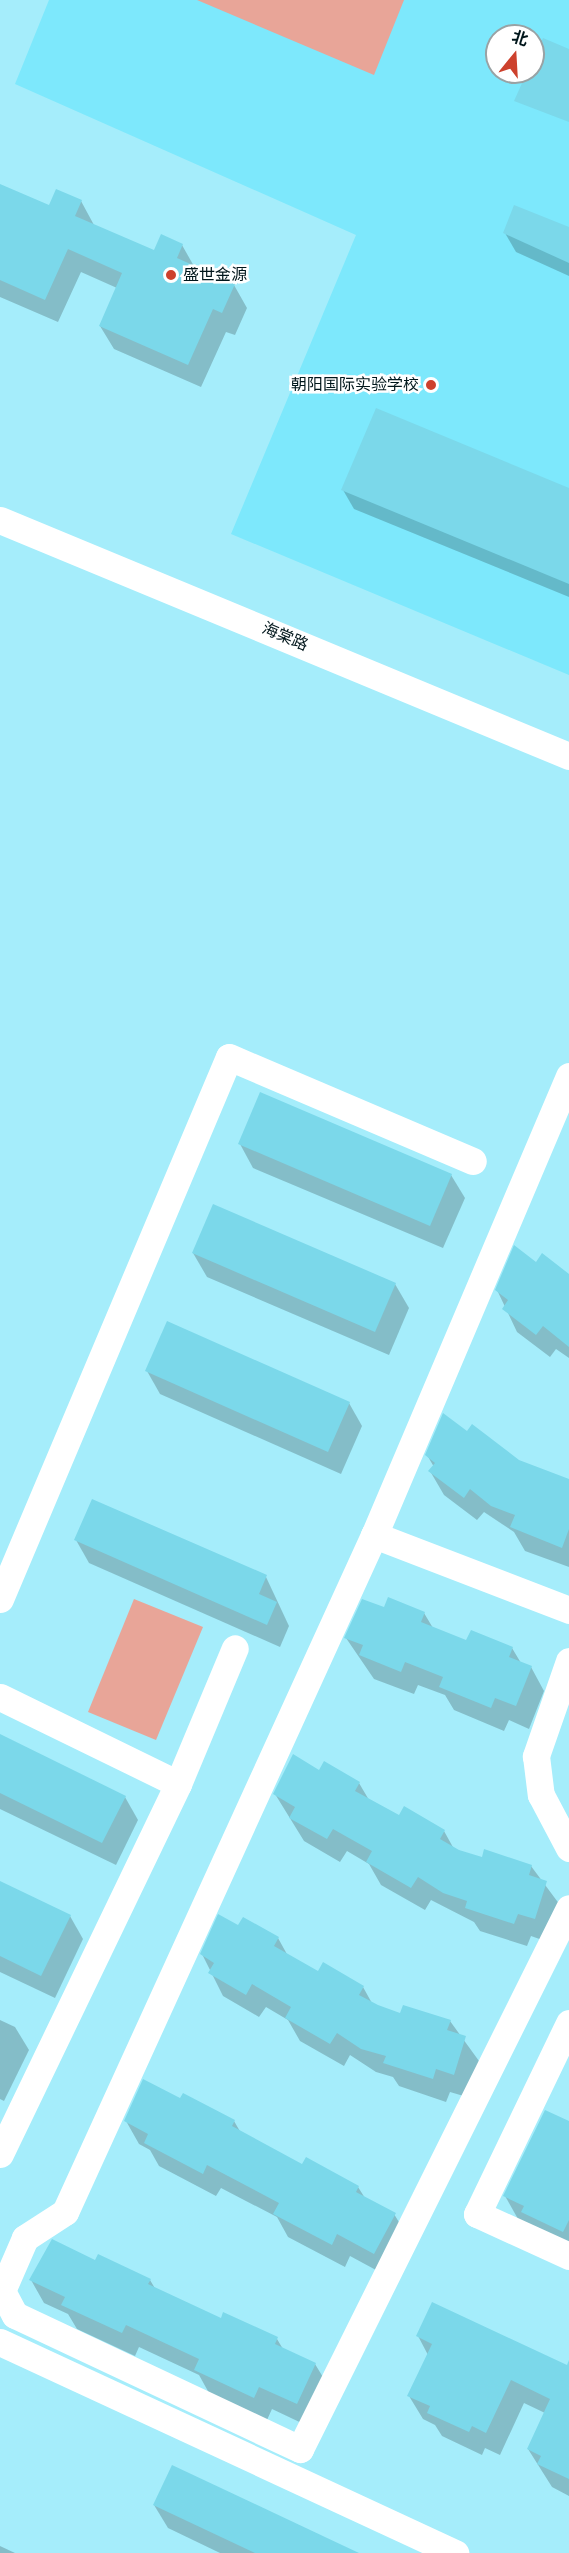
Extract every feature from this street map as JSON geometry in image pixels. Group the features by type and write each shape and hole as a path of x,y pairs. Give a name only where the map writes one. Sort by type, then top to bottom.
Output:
{"street":[{"name":"海棠路","path":"0,520 569,756"},
{"path":"0,1599 229,1057 474,1161"},
{"path":"569,1076 374,1535 65,2212 25,2238 2,2290 15,2315 300,2449 569,1908"},
{"path":"374,1535 569,1610"},
{"path":"0,2154 178,1784 235,1648"},
{"path":"569,1660 536,1756 541,1794 569,1848"},
{"path":"0,1697 178,1784"},
{"path":"569,2023 477,2214 569,2256"},
{"path":"0,2342 455,2553"}],"shaded area":[{"name":"朝阳国际实验学校","path":"49,0 569,0 569,675 231,534 356,235 15,84"},
{"path":"197,0 404,0 374,75"},
{"path":"134,1599 203,1627 156,1740 88,1712"}],"building":[{"path":"545,39 569,49 569,122 514,101 522,84 545,84"},
{"name":"盛世金源","path":"0,184 49,205 56,189 82,200 75,216 154,250 161,234 183,244 177,258 235,284 222,313 213,309 188,365 99,326 122,273 68,249 45,300 0,280"},
{"path":"514,205 569,227 569,263 503,233"},
{"path":"376,408 569,488 569,584 341,490"},
{"path":"260,1092 452,1174 430,1226 238,1144"},
{"path":"213,1204 396,1283 375,1332 192,1253"},
{"path":"514,1245 536,1262 542,1253 569,1274 569,1347 543,1326 536,1335 502,1309 508,1300 495,1290"},
{"path":"167,1321 350,1402 328,1452 145,1371"},
{"path":"443,1413 467,1431 472,1424 519,1460 569,1479 569,1529 562,1548 510,1527 515,1515 491,1506 470,1489 464,1498 428,1471 435,1463 425,1455"},
{"path":"92,1499 267,1575 259,1594 277,1602 267,1625 74,1540"},
{"path":"388,1597 425,1612 421,1622 466,1640 471,1630 513,1647 509,1657 532,1666 516,1706 495,1698 491,1708 439,1687 443,1677 405,1662 401,1672 359,1655 363,1645 344,1638 362,1599 384,1607"},
{"path":"0,1734 126,1796 102,1843 0,1793"},
{"path":"293,1754 319,1770 324,1761 360,1782 355,1791 399,1815 404,1806 445,1830 440,1839 459,1850 482,1857 484,1849 532,1865 529,1875 547,1881 535,1919 518,1914 514,1924 465,1908 467,1901 443,1893 418,1877 411,1888 366,1862 372,1851 333,1829 327,1839 289,1818 295,1807 273,1794"},
{"path":"0,1881 71,1915 41,1976 0,1956"},
{"path":"218,1914 238,1925 243,1917 279,1937 274,1946 318,1971 323,1962 364,1986 359,1995 378,2005 400,2013 403,2005 451,2020 447,2030 466,2036 454,2075 436,2069 433,2079 383,2063 386,2056 361,2049 337,2033 330,2044 285,2018 291,2007 252,1984 246,1995 208,1973 214,1963 200,1954"},
{"path":"143,2079 180,2098 183,2093 235,2120 232,2126 302,2164 306,2157 359,2186 356,2192 396,2213 374,2254 337,2234 332,2245 273,2214 279,2203 207,2165 203,2174 144,2143 148,2134 124,2121"},
{"path":"545,2110 569,2121 569,2220 563,2232 521,2212 524,2206 503,2196"},
{"path":"52,2239 95,2260 98,2254 151,2279 148,2284 221,2318 223,2312 278,2337 275,2344 316,2363 297,2404 259,2387 254,2398 194,2370 199,2359 126,2325 122,2333 61,2305 65,2297 29,2280"},
{"path":"432,2302 567,2365 569,2360 569,2479 537,2464 541,2456 527,2449 550,2399 511,2380 486,2433 472,2426 469,2432 427,2413 430,2406 407,2396 432,2344 416,2336"},
{"path":"172,2465 359,2553 255,2553 153,2505"}],"place":[{"name":"盛世金源","path":"171,275"},
{"name":"朝阳国际实验学校","path":"431,385"}]}
